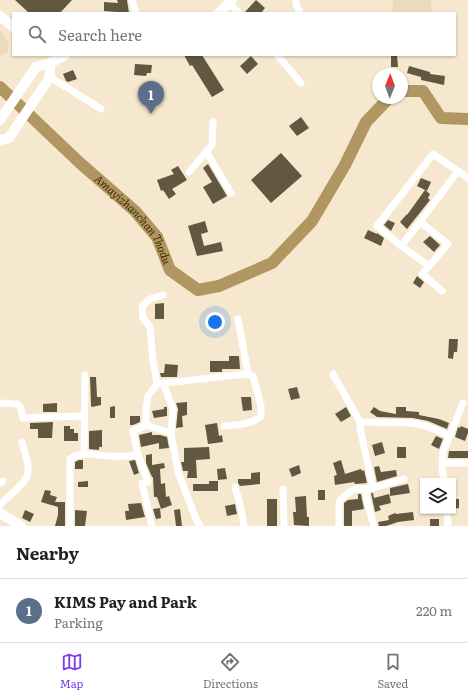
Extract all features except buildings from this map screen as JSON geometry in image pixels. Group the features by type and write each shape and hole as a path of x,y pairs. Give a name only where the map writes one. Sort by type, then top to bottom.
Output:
{"main road":[{"path":"220,12 231,1"},
{"path":"0,16 12,26"},
{"path":"1,118 36,67 51,59 62,56"},
{"path":"0,140 9,138 47,80 51,59"},
{"path":"0,513 21,526"}],"street":[{"path":"132,0 136,12"},
{"path":"296,0 300,12"},
{"path":"231,1 238,12"},
{"path":"278,56 302,83"},
{"path":"47,80 101,109"},
{"path":"189,172 212,145 213,122"},
{"path":"206,151 231,193"},
{"path":"429,266 401,246 377,226 433,154 458,171 467,175"},
{"path":"401,246 458,171"},
{"path":"420,222 448,244 422,274 442,291"},
{"path":"163,295 150,299 143,305 143,318 150,327 153,361 160,384 173,409 172,433 178,472 200,526"},
{"path":"238,320 248,374"},
{"path":"146,425 148,396 160,384 240,374 248,374 253,376 261,406 261,416 252,421 224,426"},
{"path":"333,374 360,422 370,488 367,501 374,526"},
{"path":"84,454 85,375"},
{"path":"444,478 442,463 443,452 463,402"},
{"path":"0,403 18,404 21,408 22,418 84,416"},
{"path":"360,422 412,423 426,426 450,436"},
{"path":"152,526 145,482 133,431 146,425 172,433"},
{"path":"0,505 26,479 28,470 22,442"},
{"path":"70,526 70,459 74,455 84,454 110,456 138,455"},
{"path":"442,463 468,463"},
{"path":"339,526 340,500 355,489 370,488 404,479"},
{"path":"235,487 244,526"},
{"path":"284,489 284,526"},
{"path":"447,514 448,526"}],"shaded area":[{"path":"393,0 431,0 432,12 392,12"},
{"path":"0,29 9,44 7,53 0,56"}],"waterway":[{"name":"Amayizhanchan Thodu","path":"0,87 80,163 135,211 157,237 170,270 198,290 219,286 272,263 312,221 345,165 366,122 383,104"},
{"name":"Amayizhanchan Thodu","path":"408,91 423,91 441,118 468,119"}],"place":[{"name":"KIMS Pay and Park","path":"151,114"}]}
